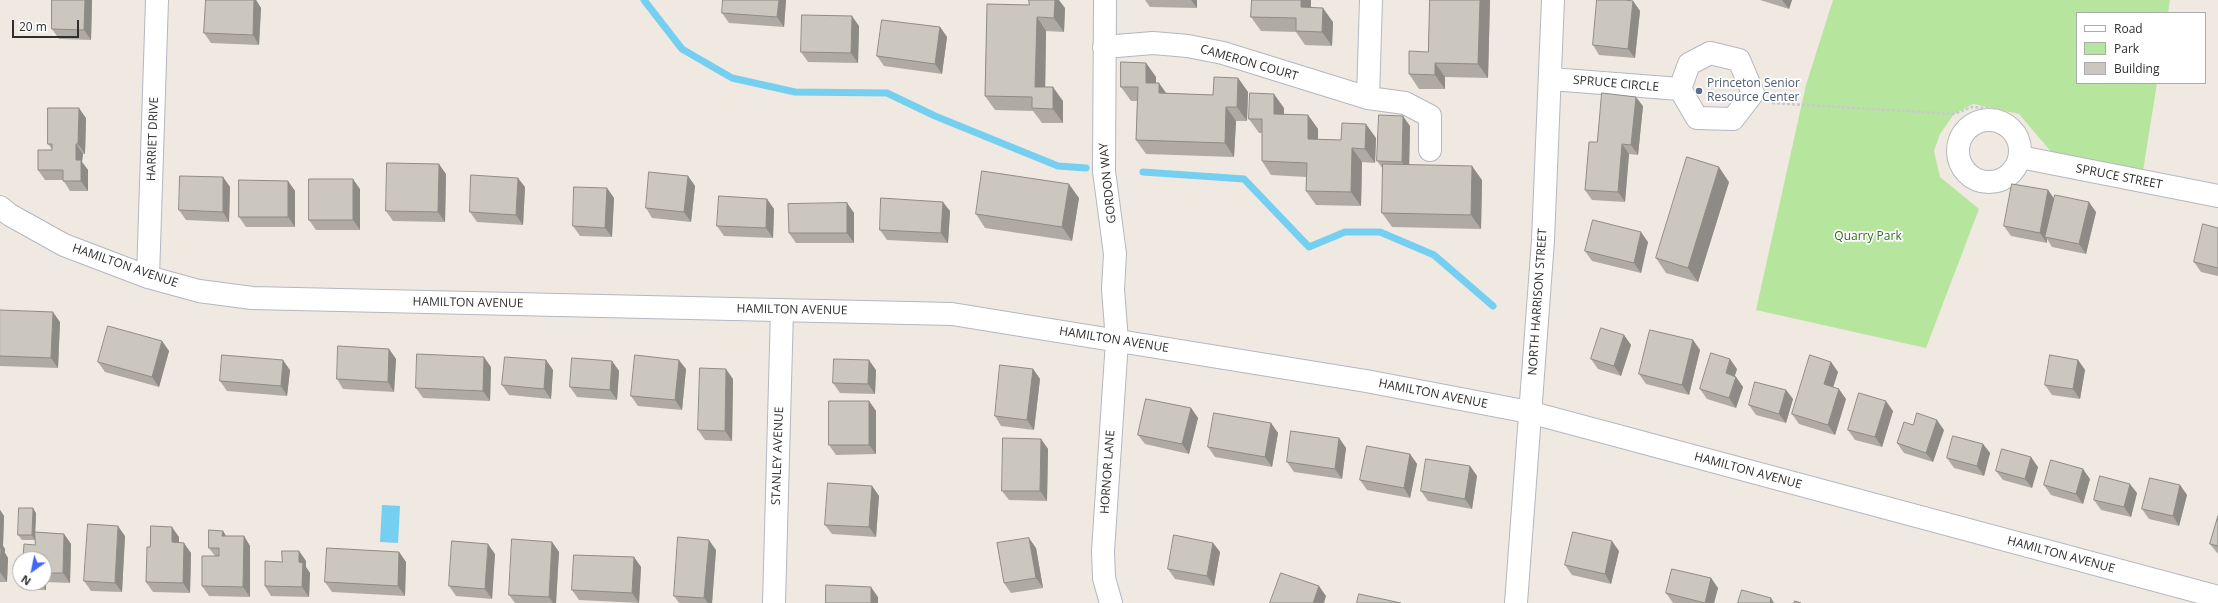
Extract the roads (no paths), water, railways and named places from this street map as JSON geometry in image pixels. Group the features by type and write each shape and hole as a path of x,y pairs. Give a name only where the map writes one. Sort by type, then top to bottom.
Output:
{"street":[{"name":"HARRIET DRIVE","path":"148,277 157,0"},
{"name":"GORDON WAY","path":"1105,0 1104,171 1115,254 1113,289 1117,341"},
{"path":"1368,98 1371,0"},
{"name":"NORTH HARRISON STREET","path":"1516,603 1543,240 1551,78 1553,0"},
{"name":"CAMERON COURT","path":"1104,47 1153,43 1188,46 1223,53 1368,98 1405,103 1430,116 1430,150"},
{"path":"1710,53 1739,60 1753,93 1733,119 1697,118 1680,89 1690,64 1710,53"},
{"name":"SPRUCE CIRCLE","path":"1551,78 1680,89"},
{"name":"SPRUCE STREET","path":"2020,157 2218,196"},
{"name":"HAMILTON AVENUE","path":"0,207 10,215 64,245 148,277 199,291 252,298 952,314 1366,381 1530,412 2218,597"},
{"name":"STANLEY AVENUE","path":"774,603 782,310"},
{"name":"HORNOR LANE","path":"1111,603 1104,578 1103,551 1117,341"}],"water":[{"path":"382,505 400,506 398,543 380,542"}],"waterway":[{"path":"644,0 682,49 732,78 795,92 887,93 935,116 1058,166 1086,168"},
{"path":"1143,172 1244,179 1309,247 1345,232 1380,232 1434,255 1493,306"}],"place":[{"name":"Princeton Senior Resource Center","path":"1699,91"}],"park label":[{"name":"Quarry Park","path":"1868,237"}]}
